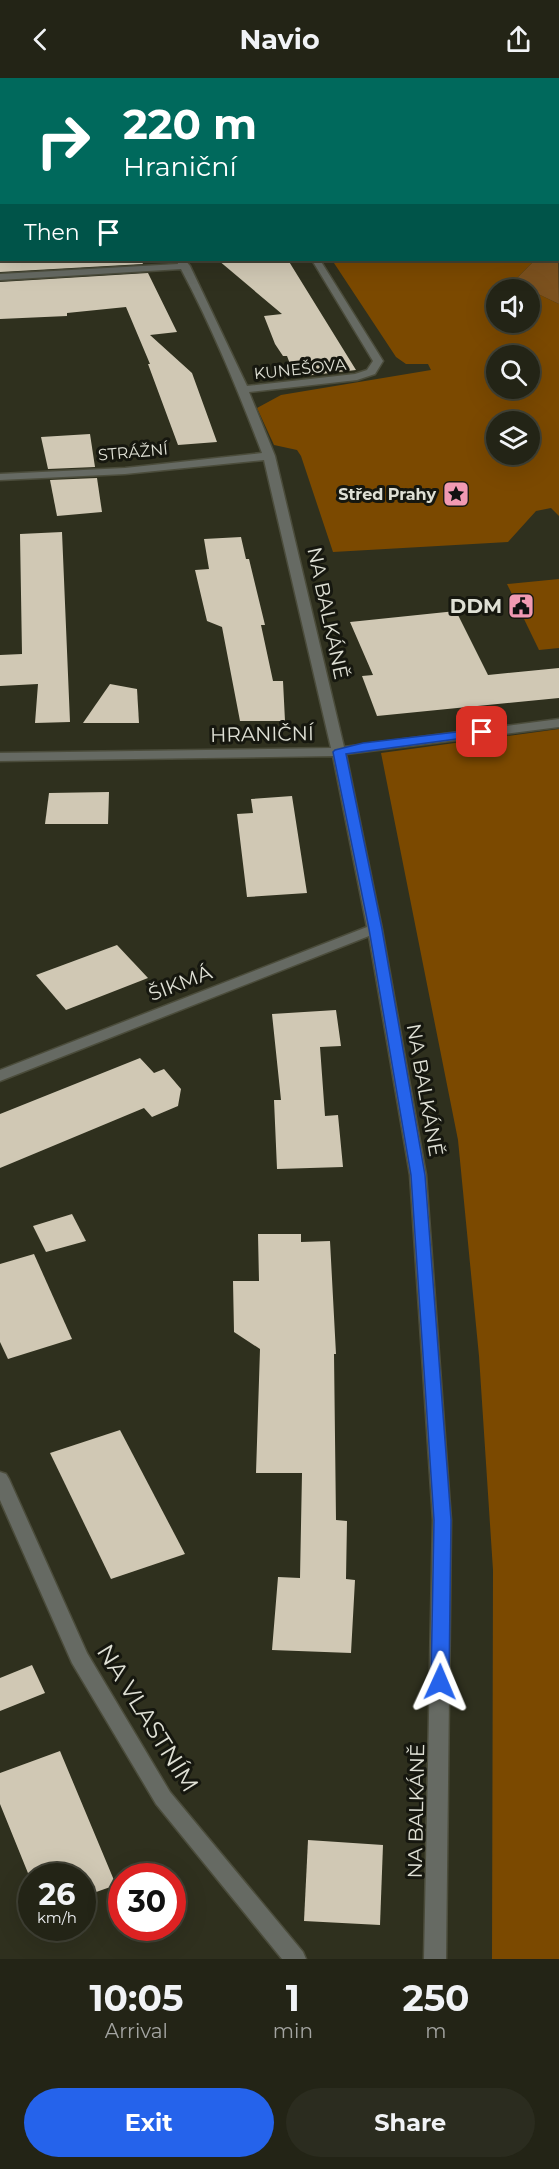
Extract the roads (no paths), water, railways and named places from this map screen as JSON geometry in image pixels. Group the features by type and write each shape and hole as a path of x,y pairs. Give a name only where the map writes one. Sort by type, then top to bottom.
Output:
{"street":[{"name":"KUNEŠOVA","path":"243,390 357,378 370,372 378,361 317,261"},
{"name":"NA BALKÁNĚ","path":"183,263 204,303 243,390 269,456 339,752 375,929 418,1175 442,1520 435,1959"},
{"path":"0,277 183,263"},
{"name":"STRÁŽNÍ","path":"0,477 124,471 269,456"},
{"name":"HRANIČNÍ","path":"0,758 339,752 363,747 559,723"},
{"name":"ŠIKMÁ","path":"0,1076 375,929"},
{"name":"NA VLASTNÍM","path":"0,1479 79,1657 164,1798 295,1959"}],"place":[{"name":"Střed Prahy","path":"456,494"},
{"name":"DDM","path":"521,606"}]}
